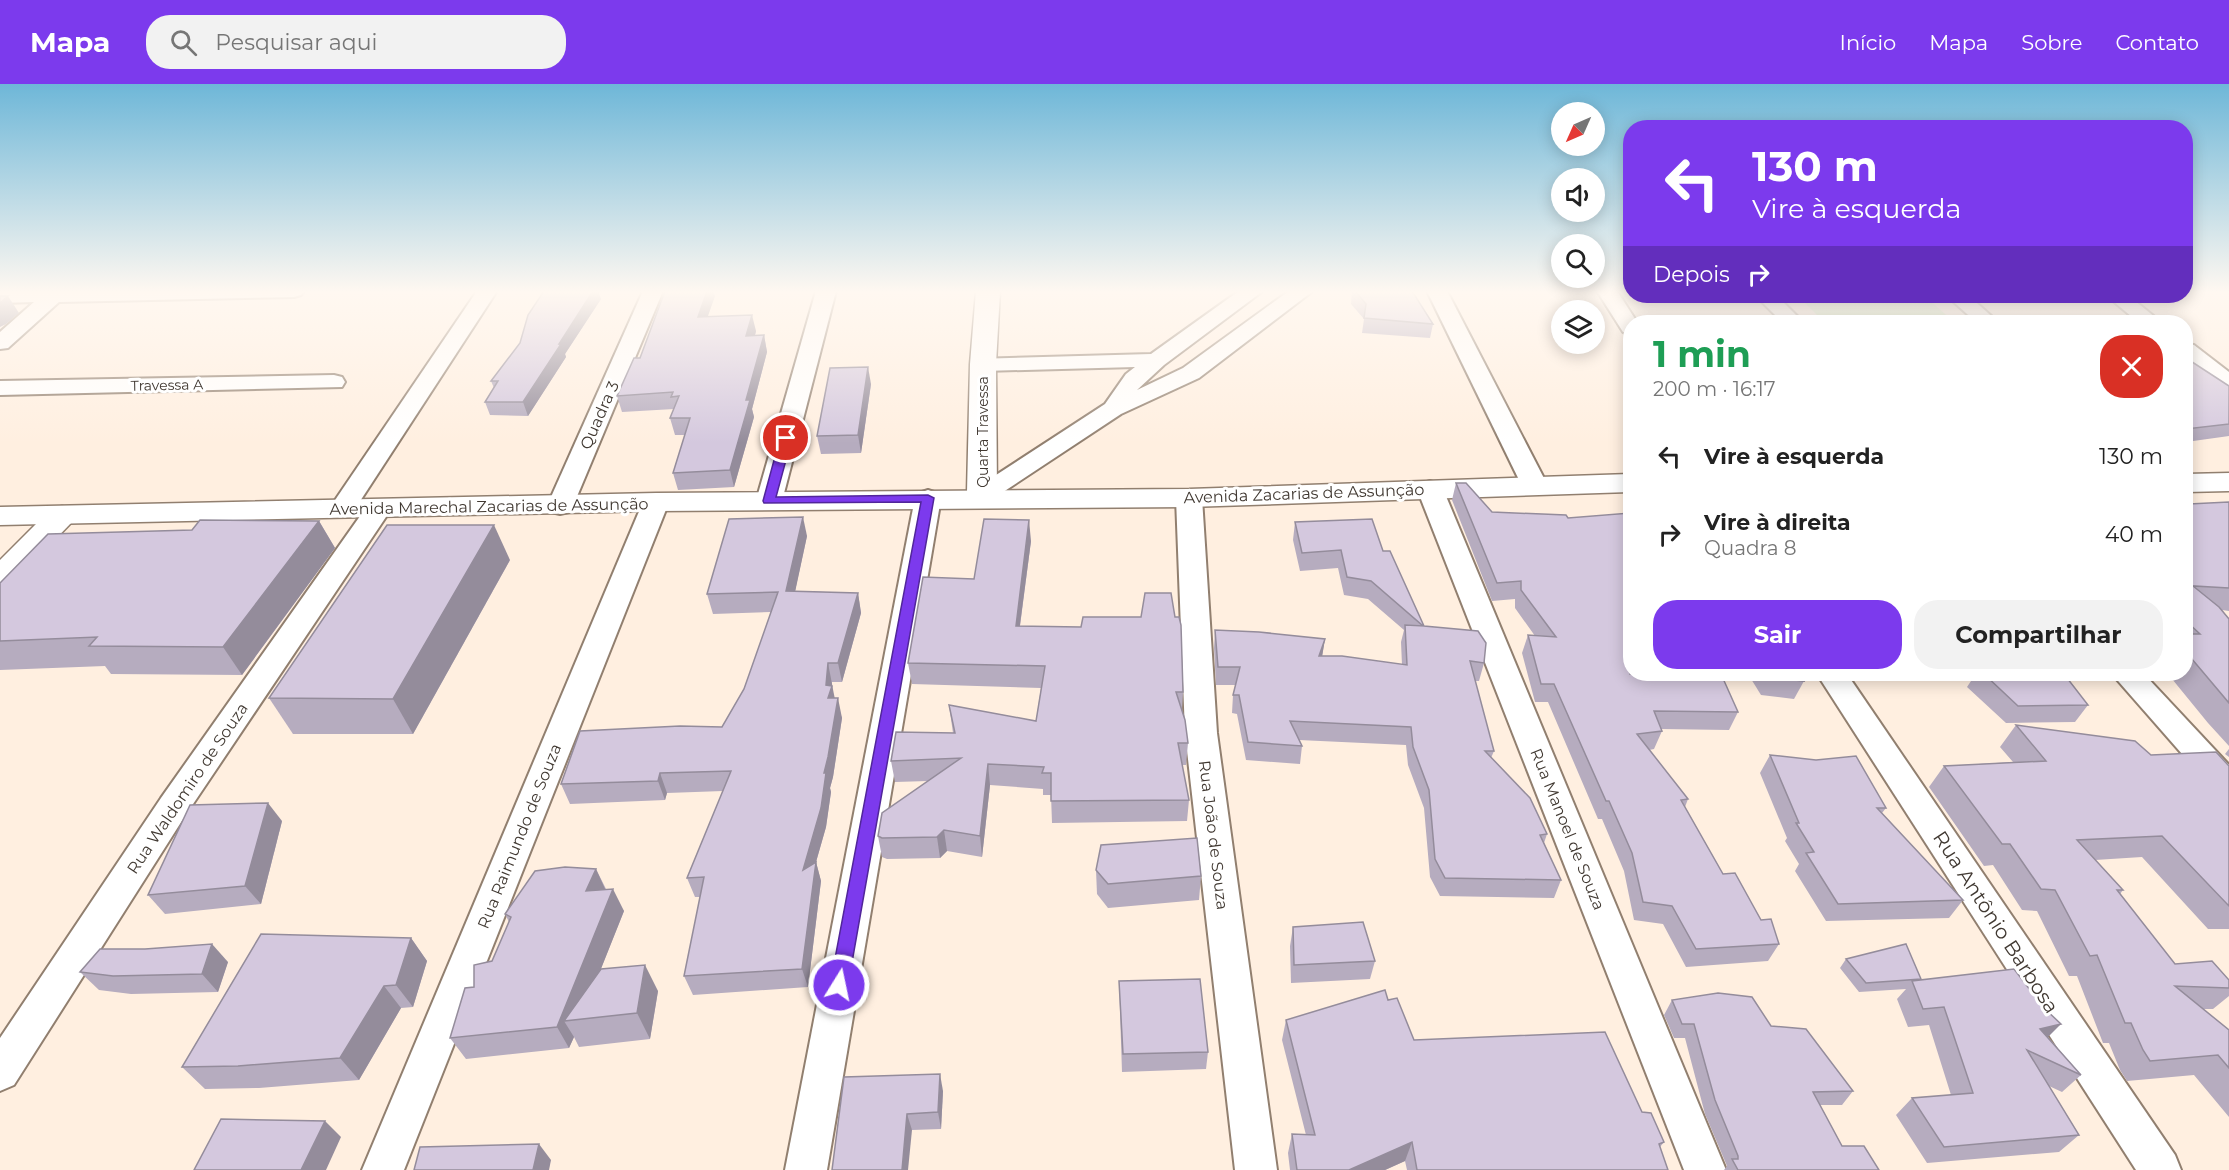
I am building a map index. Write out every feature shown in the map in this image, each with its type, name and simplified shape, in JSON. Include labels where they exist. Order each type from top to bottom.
[{"type":"main road","name":"Quarta Travessa","points":[[980,496],[985,342]]},
{"type":"main road","name":"Avenida Zacarias de Assunção","points":[[980,496],[1189,498],[1623,483]]},
{"type":"main road","points":[[2193,484],[2225,486]]},
{"type":"main road","name":"Avenida Marechal Zacarias de Assunção","points":[[0,516],[980,496]]},
{"type":"main road","points":[[0,578],[62,515]]},
{"type":"street","points":[[342,509],[453,342]]},
{"type":"street","name":"Quadra 3","points":[[560,506],[631,342]]},
{"type":"street","points":[[769,501],[812,342]]},
{"type":"street","points":[[1113,409],[1134,379],[1182,342]]},
{"type":"street","points":[[980,496],[1113,409],[1191,373],[1234,342]]},
{"type":"street","points":[[1462,342],[1535,486]]},
{"type":"street","points":[[2193,355],[2229,383]]},
{"type":"street","points":[[983,364],[1156,360]]},
{"type":"street","name":"Travessa A","points":[[0,388],[334,382]]},
{"type":"street","name":"Rua Manoel de Souza","points":[[1430,489],[1705,1170]]},
{"type":"street","points":[[806,1170],[928,498]]},
{"type":"street","name":"Rua João de Souza","points":[[1189,498],[1201,733],[1256,1170]]},
{"type":"street","name":"Rua Raimundo de Souza","points":[[383,1170],[656,502]]},
{"type":"street","name":"Rua Waldomiro de Souza","points":[[0,1072],[173,807],[379,507]]},
{"type":"street","name":"Rua Antônio Barbosa","points":[[1837,681],[2160,1170]]},
{"type":"street","points":[[2133,681],[2229,786]]},
{"type":"building","points":[[560,342],[559,344],[561,344],[523,402],[485,402],[498,381],[491,381],[520,343]]},
{"type":"building","points":[[646,342],[762,342],[746,400],[750,400],[730,470],[673,473],[690,418],[670,418],[679,396],[671,397],[673,392],[617,396],[634,358],[640,358]]},
{"type":"building","points":[[2193,363],[2229,386],[2229,424],[2193,428]]},
{"type":"building","points":[[868,367],[858,435],[817,436],[830,368]]},
{"type":"building","points":[[1456,483],[1466,483],[1492,512],[1566,515],[1568,518],[1623,514],[1623,681],[1724,681],[1738,712],[1654,711],[1662,731],[1637,734],[1688,799],[1681,800],[1723,874],[1735,873],[1761,920],[1771,919],[1779,944],[1696,949],[1672,906],[1643,902],[1632,853],[1609,801],[1606,801],[1554,684],[1541,684],[1528,635],[1556,637],[1521,590],[1521,581],[1497,583]]},
{"type":"building","points":[[2229,502],[2229,588],[2193,586],[2193,504]]},
{"type":"building","points":[[803,517],[786,591],[858,593],[838,663],[828,663],[826,685],[832,686],[828,698],[838,698],[824,773],[826,773],[821,808],[803,870],[816,862],[802,969],[684,976],[704,877],[687,878],[731,771],[660,773],[658,781],[561,784],[580,731],[680,726],[722,727],[744,689],[778,592],[707,594],[729,519]]},
{"type":"building","points":[[984,519],[1029,520],[1016,626],[1081,627],[1083,617],[1141,617],[1145,593],[1171,593],[1175,617],[1179,617],[1181,625],[1183,692],[1176,692],[1185,720],[1188,743],[1178,743],[1189,800],[1051,801],[1051,773],[1042,773],[1044,767],[988,764],[980,836],[944,830],[937,837],[882,838],[878,836],[882,813],[961,758],[891,761],[896,732],[955,733],[949,705],[1036,721],[1045,666],[908,663],[923,577],[974,579]]},
{"type":"building","points":[[1372,519],[1383,551],[1390,551],[1424,626],[1478,631],[1486,643],[1484,663],[1470,661],[1494,751],[1485,751],[1530,798],[1547,834],[1540,835],[1561,880],[1445,878],[1435,859],[1429,790],[1413,747],[1411,727],[1290,721],[1302,746],[1248,742],[1239,695],[1233,695],[1240,667],[1218,667],[1215,630],[1325,639],[1319,656],[1342,656],[1407,665],[1405,625],[1423,626],[1371,581],[1347,577],[1341,550],[1302,553],[1295,522]]},
{"type":"building","points":[[200,520],[319,521],[223,647],[89,646],[97,637],[0,641],[0,583],[48,534],[192,530]]},
{"type":"building","points":[[387,525],[494,525],[393,699],[269,698]]},
{"type":"building","points":[[2193,586],[2219,607],[2229,619],[2229,703],[2193,660],[2193,634],[2200,634],[2193,628]]},
{"type":"building","points":[[1991,681],[2069,681],[2088,705],[2018,706]]},
{"type":"building","points":[[2016,725],[2135,741],[2151,755],[2216,752],[2229,766],[2229,906],[2162,836],[2077,840],[2123,890],[2117,890],[2175,964],[2212,961],[2229,980],[2229,988],[2175,986],[2229,1030],[2229,1068],[2218,1055],[2150,1061],[2131,1023],[2125,1023],[2097,955],[2090,956],[2055,890],[2041,889],[2010,844],[2002,844],[1944,766],[2046,761]]},
{"type":"building","points":[[1770,755],[1816,760],[1856,756],[1886,808],[1877,808],[1963,900],[1838,904],[1806,853],[1814,852],[1796,823],[1799,823]]},
{"type":"building","points":[[268,803],[245,886],[148,895],[190,805]]},
{"type":"building","points":[[1197,838],[1201,876],[1108,884],[1096,870],[1101,845]]},
{"type":"building","points":[[565,867],[596,869],[586,891],[613,889],[557,1027],[450,1038],[465,988],[474,987],[474,965],[492,961],[511,917],[505,914],[535,871]]},
{"type":"building","points":[[1363,922],[1375,961],[1294,965],[1293,927]]},
{"type":"building","points":[[261,934],[411,938],[396,985],[384,986],[340,1058],[238,1066],[182,1067]]},
{"type":"building","points":[[212,944],[202,974],[113,976],[80,972],[100,949],[145,949]]},
{"type":"building","points":[[1906,944],[1921,979],[1866,983],[1846,959]]},
{"type":"building","points":[[645,965],[637,1013],[564,1021],[601,969]]},
{"type":"building","points":[[2014,969],[2044,1008],[2061,1024],[2040,1029],[2081,1075],[2027,1050],[2079,1135],[1944,1147],[1912,1098],[1973,1093],[1944,1007],[1923,1009],[1912,981]]},
{"type":"building","points":[[1200,979],[1208,1052],[1123,1054],[1119,981]]},
{"type":"building","points":[[1385,990],[1388,1000],[1397,998],[1414,1040],[1605,1032],[1642,1112],[1651,1113],[1664,1142],[1659,1144],[1668,1170],[1417,1170],[1412,1142],[1349,1170],[1297,1170],[1292,1134],[1315,1135],[1286,1020]]},
{"type":"building","points":[[1718,993],[1752,997],[1771,1026],[1806,1029],[1853,1091],[1813,1092],[1842,1146],[1864,1146],[1879,1170],[1738,1170],[1732,1159],[1738,1159],[1738,1156],[1715,1100],[1694,1024],[1682,1024],[1672,1000]]},
{"type":"building","points":[[940,1074],[938,1112],[907,1114],[902,1170],[832,1170],[844,1077]]},
{"type":"building","points":[[221,1119],[325,1121],[301,1170],[194,1170]]},
{"type":"building","points":[[539,1144],[533,1170],[414,1170],[420,1147]]},
{"type":"route","points":[[786,438],[769,501],[928,498],[839,985]]}]
